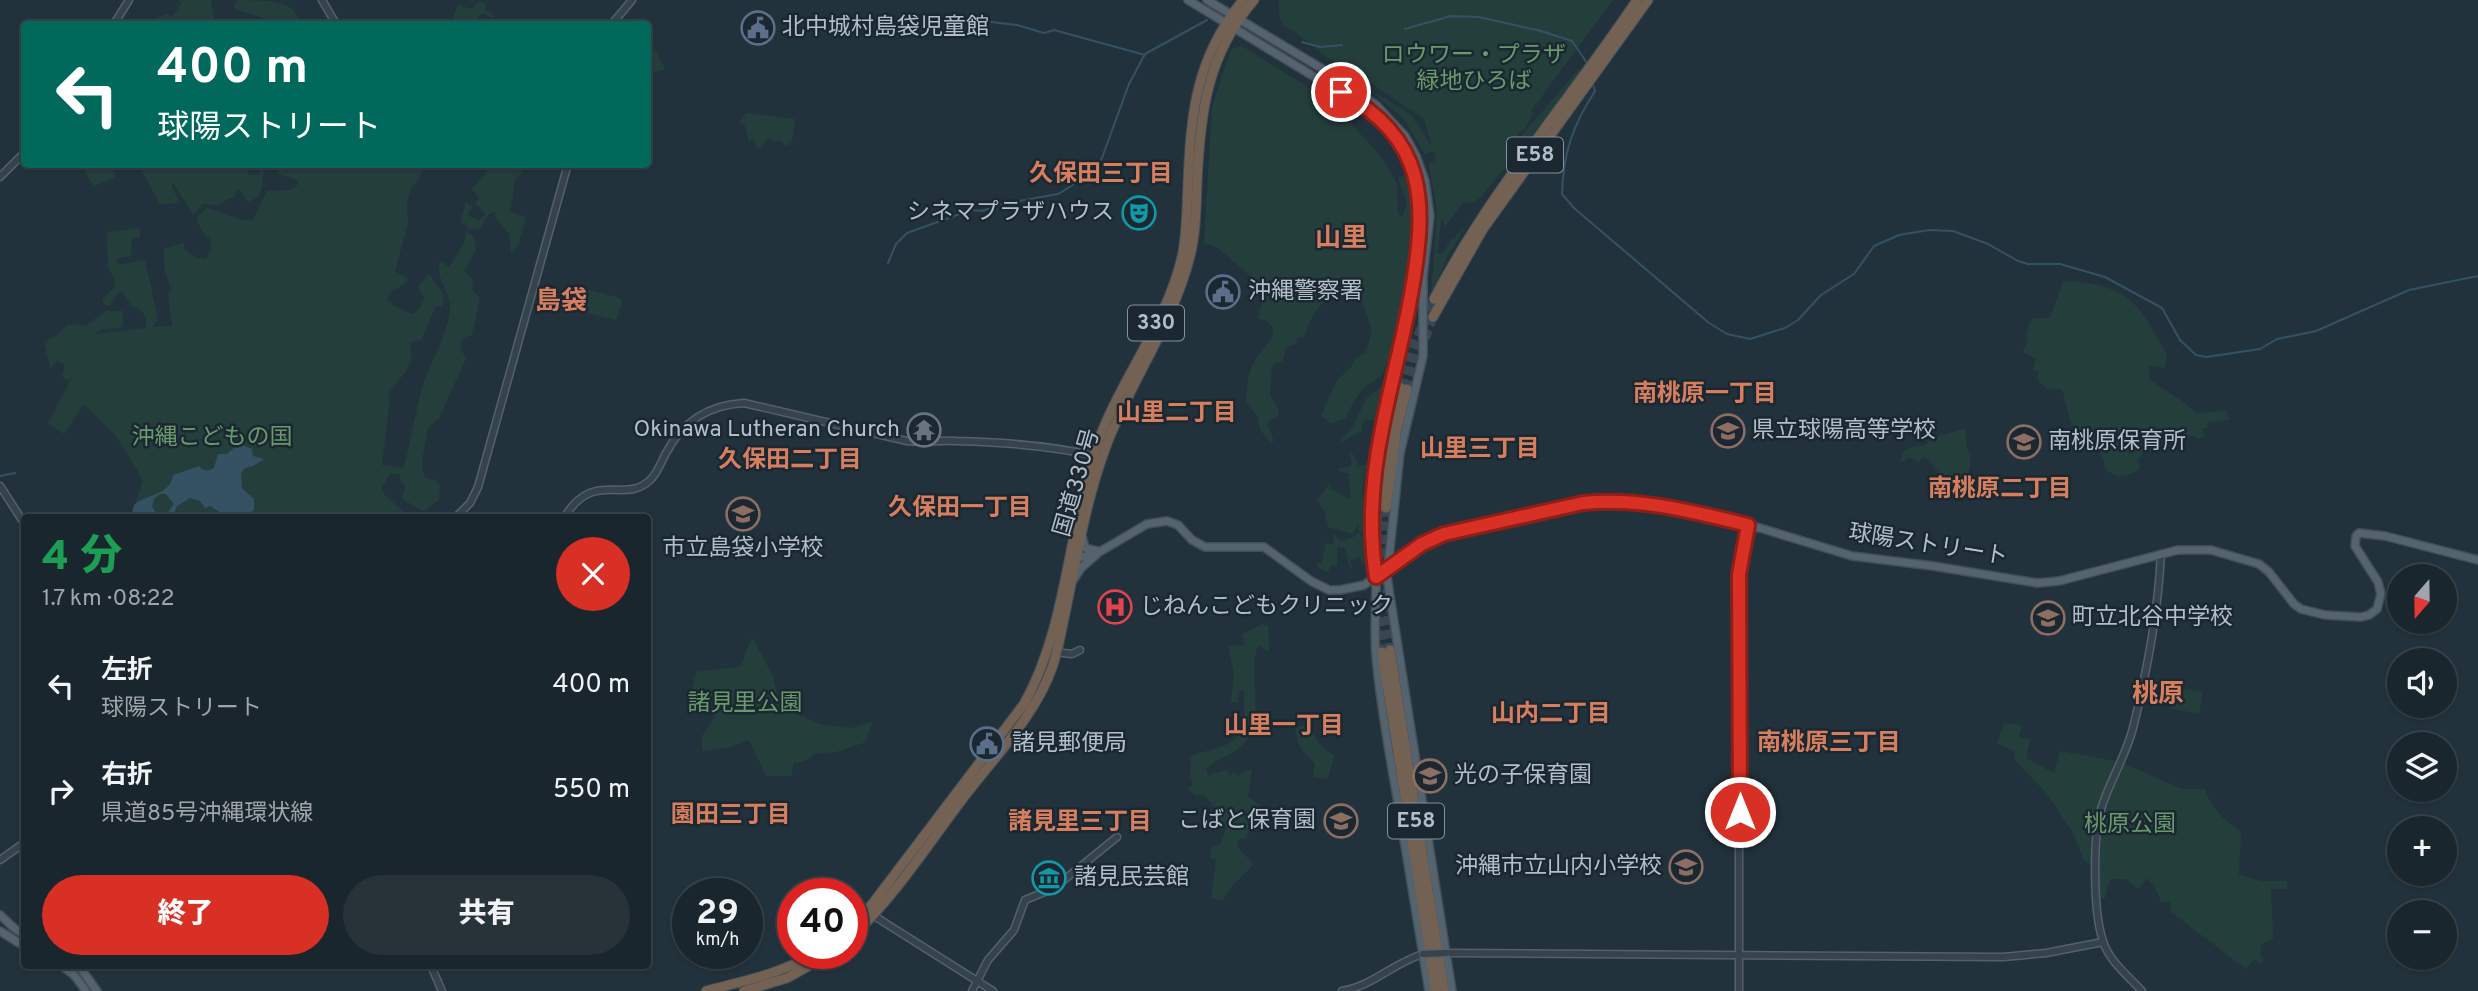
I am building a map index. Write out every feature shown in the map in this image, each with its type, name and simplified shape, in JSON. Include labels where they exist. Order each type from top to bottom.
[{"type":"highway","name":"国道330号","points":[[869,913],[1030,709],[1046,681],[1098,456],[1173,306],[1187,269],[1194,235],[1202,115],[1212,74],[1242,0]]},
{"type":"highway","name":"国道330号","points":[[1233,20],[1254,0]]},
{"type":"highway","name":"E58","points":[[1434,299],[1493,199],[1637,0]]},
{"type":"highway","name":"E58","points":[[1433,317],[1482,229],[1648,0]]},
{"type":"highway","points":[[1382,508],[1388,430],[1403,388]]},
{"type":"highway","name":"国道330号","points":[[1052,652],[1071,583],[1073,556],[1082,534],[1098,456]]},
{"type":"highway","name":"E58","points":[[1436,991],[1386,651],[1444,991]]},
{"type":"highway","points":[[706,991],[784,969]]},
{"type":"highway","points":[[744,991],[787,978],[803,969]]},
{"type":"main road","points":[[1188,0],[1233,20],[1346,83],[1383,111],[1411,146],[1425,181],[1430,216],[1423,276],[1423,356],[1402,443],[1387,569],[1401,676],[1452,991]]},
{"type":"main road","points":[[1207,0],[1374,114],[1401,146],[1417,185],[1421,218],[1417,263],[1376,464],[1370,524],[1376,577],[1375,641],[1381,699],[1429,991]]},
{"type":"main road","name":"球陽ストリート","points":[[1073,556],[1089,556],[1103,551],[1147,524],[1167,521],[1178,525],[1192,540],[1205,547],[1264,547],[1311,581],[1329,590],[1340,590],[1360,586],[1422,544],[1444,534],[1605,500],[1634,501],[1748,525],[1852,556],[2037,583],[2059,581],[2161,554],[2201,548],[2241,557],[2264,568],[2294,604],[2301,609],[2325,615],[2361,617],[2377,609],[2381,594],[2378,582],[2355,547],[2355,538],[2359,533],[2385,536],[2478,560]]},
{"type":"main road","points":[[1082,534],[1085,548],[1103,551]]},
{"type":"main road","points":[[1071,583],[1081,568],[1103,551]]},
{"type":"main road","points":[[1360,586],[1376,599]]},
{"type":"main road","points":[[0,915],[21,932]]},
{"type":"main road","points":[[0,931],[21,944]]},
{"type":"main road","points":[[66,969],[86,991]]},
{"type":"main road","points":[[81,969],[97,991]]},
{"type":"street","points":[[116,21],[129,0]]},
{"type":"street","points":[[322,0],[333,21]]},
{"type":"street","points":[[614,21],[632,0]]},
{"type":"street","points":[[0,177],[21,156]]},
{"type":"street","points":[[459,514],[470,503],[478,487],[567,168]]},
{"type":"street","points":[[567,514],[574,503],[592,491],[636,488],[650,480],[671,443],[692,418],[728,404],[744,403],[907,441],[998,442],[1098,456]]},
{"type":"street","points":[[0,486],[21,518]]},
{"type":"street","points":[[1739,991],[1739,574],[1748,525]]},
{"type":"street","points":[[2142,991],[2119,968],[2103,942],[2097,898],[2098,822],[2103,802],[2127,748],[2136,715],[2154,622],[2161,554]]},
{"type":"street","points":[[1052,652],[1072,654],[1080,650]]},
{"type":"street","points":[[972,991],[988,960],[1014,930],[1025,900],[1054,888],[1117,837]]},
{"type":"street","points":[[0,860],[21,844]]},
{"type":"street","points":[[869,913],[993,991]]},
{"type":"street","points":[[1342,991],[1366,985],[1397,965],[1423,954],[2003,957],[2046,953],[2103,942]]},
{"type":"street","points":[[432,969],[442,991]]},
{"type":"green space","points":[[179,0],[211,0],[214,21],[154,20],[165,14],[173,16],[181,3]]},
{"type":"green space","points":[[237,0],[270,1],[286,5],[298,19],[304,21],[270,21],[238,10],[234,6]]},
{"type":"green space","name":"ロウワー・プラザ 緑地ひろば","points":[[1279,0],[1613,0],[1531,111],[1533,113],[1525,129],[1519,132],[1515,143],[1579,69],[1564,96],[1481,197],[1472,203],[1463,202],[1445,228],[1442,218],[1437,253],[1442,254],[1451,240],[1465,227],[1447,257],[1431,297],[1437,212],[1429,164],[1435,160],[1439,182],[1434,151],[1424,154],[1405,120],[1366,87],[1413,116],[1432,147],[1424,119],[1354,72],[1326,57],[1283,25],[1279,15]]},
{"type":"green space","points":[[480,1],[486,4],[485,10],[494,14],[493,18],[482,13],[475,21],[452,21],[459,5],[471,9]]},
{"type":"green space","points":[[651,42],[665,69],[651,73]]},
{"type":"green space","points":[[1242,46],[1333,103],[1382,158],[1397,183],[1398,212],[1402,218],[1407,203],[1398,178],[1406,175],[1414,224],[1412,250],[1392,349],[1381,377],[1359,393],[1346,418],[1331,423],[1321,416],[1337,380],[1351,367],[1354,360],[1364,353],[1372,330],[1362,301],[1339,297],[1324,303],[1313,316],[1304,337],[1298,338],[1296,344],[1287,346],[1283,361],[1272,367],[1270,395],[1279,416],[1267,424],[1274,441],[1271,443],[1260,430],[1257,415],[1246,403],[1251,369],[1273,333],[1267,322],[1257,318],[1266,290],[1217,247],[1204,243],[1212,107],[1231,49]]},
{"type":"green space","points":[[747,113],[795,119],[792,142],[786,146],[779,140],[774,142],[769,138],[758,149],[753,139],[749,141],[745,126],[739,122]]},
{"type":"green space","points":[[84,168],[117,168],[114,169],[115,178],[94,186]]},
{"type":"green space","points":[[140,168],[248,168],[248,174],[259,175],[260,171],[264,171],[258,197],[248,202],[241,191],[236,190],[235,197],[219,205],[203,204],[193,214],[173,183],[171,185],[180,203],[160,204]]},
{"type":"green space","name":"沖縄こどもの国","points":[[280,168],[424,168],[417,183],[411,187],[407,205],[408,224],[395,271],[409,280],[389,294],[387,300],[412,314],[420,308],[424,297],[418,287],[429,274],[444,295],[442,306],[436,306],[422,339],[410,342],[409,366],[388,395],[390,399],[382,465],[404,468],[422,388],[448,321],[450,304],[441,281],[440,260],[449,267],[464,243],[466,231],[474,237],[476,250],[464,271],[472,279],[473,290],[480,298],[472,335],[463,338],[460,348],[466,358],[439,419],[428,427],[422,461],[424,477],[435,480],[440,485],[439,500],[423,511],[402,499],[405,486],[400,475],[391,473],[382,487],[384,494],[406,514],[132,514],[143,480],[116,436],[84,404],[64,434],[48,423],[73,375],[68,381],[62,376],[65,365],[58,361],[50,368],[44,342],[57,335],[68,324],[85,326],[106,311],[123,311],[123,327],[100,330],[94,334],[146,328],[143,314],[131,306],[123,292],[118,293],[109,306],[104,304],[102,299],[115,287],[114,278],[108,268],[107,232],[140,228],[140,237],[132,239],[131,256],[117,258],[118,265],[145,260],[158,319],[153,327],[172,326],[168,295],[171,290],[164,268],[164,248],[184,243],[184,249],[197,258],[206,259],[211,249],[210,239],[202,231],[196,218],[207,208],[253,220],[267,191],[291,190],[297,186],[298,180],[278,174]]},
{"type":"green space","points":[[488,168],[525,168],[515,180],[509,209],[526,217],[518,246],[511,254],[509,234],[494,216],[496,212],[489,214],[480,229],[469,230],[466,224],[460,223],[466,202],[473,208],[468,216],[479,220],[486,214],[475,203],[479,198],[472,189]]},
{"type":"green space","points":[[2063,281],[2102,286],[2128,299],[2148,321],[2167,355],[2165,368],[2149,366],[2150,380],[2197,414],[2226,410],[2230,420],[2209,422],[2207,428],[2202,429],[2205,436],[2198,439],[2191,435],[2186,441],[2172,430],[2157,446],[2147,439],[2145,450],[2137,461],[2140,466],[2136,471],[2117,476],[2107,471],[2098,447],[2092,450],[2087,445],[2090,440],[2071,424],[2062,389],[2049,390],[2038,381],[2039,372],[2033,369],[2036,359],[2023,352],[2029,323],[2033,318],[2050,318]]},
{"type":"green space","points":[[582,288],[620,298],[622,303],[616,320],[575,310]]},
{"type":"green space","points":[[1381,387],[1386,393],[1380,419],[1365,419],[1362,431],[1338,444],[1353,426],[1366,399]]},
{"type":"green space","points":[[1966,428],[1970,468],[1961,487],[1949,486],[1928,459],[1923,457],[1919,462],[1907,457],[1905,461],[1900,461],[1904,451],[1911,447],[1925,445],[1935,437]]},
{"type":"green space","points":[[1350,454],[1353,454],[1359,466],[1368,464],[1364,474],[1362,499],[1366,501],[1365,536],[1359,531],[1358,524],[1353,534],[1328,527],[1325,512],[1317,500],[1330,483],[1332,490],[1351,499],[1350,474],[1338,471],[1340,467],[1348,468],[1352,464]]},
{"type":"green space","points":[[1333,533],[1339,540],[1349,539],[1358,533],[1367,540],[1369,563],[1363,564],[1359,557],[1350,561],[1353,569],[1350,569],[1345,548],[1337,547],[1337,565],[1331,565],[1328,572],[1319,569],[1317,563],[1322,563],[1326,543],[1334,544]]},
{"type":"green space","points":[[1264,623],[1268,626],[1269,651],[1258,646],[1255,658],[1255,707],[1251,731],[1241,746],[1206,770],[1208,775],[1226,770],[1229,775],[1236,773],[1238,776],[1252,768],[1248,797],[1260,805],[1257,819],[1245,839],[1240,838],[1237,846],[1253,864],[1232,886],[1223,901],[1211,898],[1216,860],[1210,858],[1211,848],[1221,844],[1226,827],[1203,794],[1196,796],[1187,789],[1193,784],[1190,775],[1191,756],[1223,746],[1239,734],[1236,732],[1236,723],[1244,723],[1244,690],[1239,692],[1238,702],[1231,702],[1234,674],[1228,646],[1244,645],[1242,634]]},
{"type":"green space","name":"諸見里公園","points":[[752,637],[773,676],[777,694],[792,711],[819,724],[851,728],[872,722],[866,742],[836,752],[815,754],[805,761],[794,763],[791,776],[766,776],[749,740],[730,747],[702,751],[702,736],[714,717],[709,689],[691,692],[697,671],[740,667]]},
{"type":"green space","points":[[2174,687],[2203,692],[2199,714],[2170,708]]},
{"type":"green space","points":[[1308,723],[1318,742],[1334,755],[1328,779],[1313,777],[1315,763],[1299,745],[1295,728]]},
{"type":"green space","name":"桃原公園","points":[[2004,723],[2022,726],[2019,737],[2030,740],[2026,758],[2054,773],[2060,751],[2121,762],[2182,789],[2205,789],[2219,814],[2241,832],[2239,875],[2261,881],[2287,881],[2287,889],[2271,889],[2273,939],[2261,944],[2260,956],[2264,960],[2260,964],[2254,959],[2246,969],[2171,912],[2170,902],[2161,902],[2155,887],[2147,878],[2139,889],[2126,879],[2110,879],[2105,898],[2097,898],[2097,868],[2084,860],[2074,835],[2047,794],[2014,759],[2015,752],[1997,743]]},
{"type":"water","points":[[242,445],[252,449],[253,456],[264,459],[245,468],[241,473],[242,488],[254,499],[254,510],[249,514],[223,514],[210,506],[205,508],[200,501],[190,498],[177,506],[173,514],[167,514],[174,504],[166,494],[160,494],[154,499],[152,507],[157,514],[132,514],[134,505],[168,487],[173,475],[199,466],[206,470],[212,469],[218,454],[227,454],[236,446]]},
{"type":"waterway","points":[[1405,29],[1451,16],[1479,17],[1572,41],[1587,63]]},
{"type":"waterway","points":[[888,263],[896,244],[907,233],[971,210],[982,211],[1002,204],[1058,194],[1083,179],[1095,169],[1102,158],[1129,84],[1145,54],[1207,20]]},
{"type":"waterway","points":[[991,22],[1017,25],[1044,33],[1054,30],[1145,55]]},
{"type":"waterway","points":[[1302,42],[1320,47],[1342,45]]},
{"type":"waterway","points":[[1593,85],[1595,91],[1581,116],[1567,152],[1562,194],[1574,208],[1709,323],[1727,334],[1750,339],[1785,328],[1798,320],[1821,295],[1854,274],[1874,246],[1899,235],[1929,230],[1953,231],[1988,244],[2028,264],[2060,264],[2105,277],[2162,308],[2180,340],[2196,355],[2206,357],[2260,349],[2277,339],[2316,331],[2409,290],[2478,276]]},
{"type":"waterway","points":[[0,476],[15,473]]},
{"type":"tunnel","points":[[1400,387],[1414,344],[1434,299]]},
{"type":"tunnel","points":[[1407,389],[1433,317]]},
{"type":"tunnel","points":[[1376,563],[1378,508]]},
{"type":"tunnel","points":[[1386,508],[1385,561],[1390,650]]},
{"type":"tunnel","points":[[1378,604],[1382,652]]},
{"type":"place","name":"北中城村島袋児童館","points":[[758,28]]},
{"type":"place","name":"シネマプラザハウス","points":[[1139,213]]},
{"type":"place","name":"沖縄警察署","points":[[1223,292]]},
{"type":"place","name":"Okinawa Lutheran Church","points":[[924,430]]},
{"type":"place","name":"県立球陽高等学校","points":[[1728,431]]},
{"type":"place","name":"南桃原保育所","points":[[2024,442]]},
{"type":"place","name":"市立島袋小学校","points":[[743,514]]},
{"type":"place","name":"じねんこどもクリニック","points":[[1115,607]]},
{"type":"place","name":"町立北谷中学校","points":[[2048,618]]},
{"type":"place","name":"諸見郵便局","points":[[987,744]]},
{"type":"place","name":"光の子保育園","points":[[1430,776]]},
{"type":"place","name":"こばと保育園","points":[[1341,821]]},
{"type":"place","name":"沖縄市立山内小学校","points":[[1686,867]]},
{"type":"place","name":"諸見民芸館","points":[[1049,878]]},
{"type":"district","name":"久保田三丁目","points":[[1101,175]]},
{"type":"district","name":"山里","points":[[1341,239]]},
{"type":"district","name":"島袋","points":[[561,302]]},
{"type":"district","name":"南桃原一丁目","points":[[1705,395]]},
{"type":"district","name":"山里二丁目","points":[[1177,414]]},
{"type":"district","name":"山里三丁目","points":[[1480,450]]},
{"type":"district","name":"久保田二丁目","points":[[790,461]]},
{"type":"district","name":"南桃原二丁目","points":[[2000,490]]},
{"type":"district","name":"久保田一丁目","points":[[960,509]]},
{"type":"district","name":"桃原","points":[[2158,695]]},
{"type":"district","name":"山内二丁目","points":[[1551,715]]},
{"type":"district","name":"山里一丁目","points":[[1284,727]]},
{"type":"district","name":"南桃原三丁目","points":[[1829,744]]},
{"type":"district","name":"園田三丁目","points":[[731,816]]},
{"type":"district","name":"諸見里三丁目","points":[[1080,823]]},
{"type":"route","points":[[1341,92],[1379,118],[1401,146],[1415,178],[1421,210],[1417,263],[1376,464],[1370,524],[1376,577],[1422,544],[1444,534],[1583,503],[1605,500],[1634,501],[1748,525],[1739,574],[1740,812]]}]
